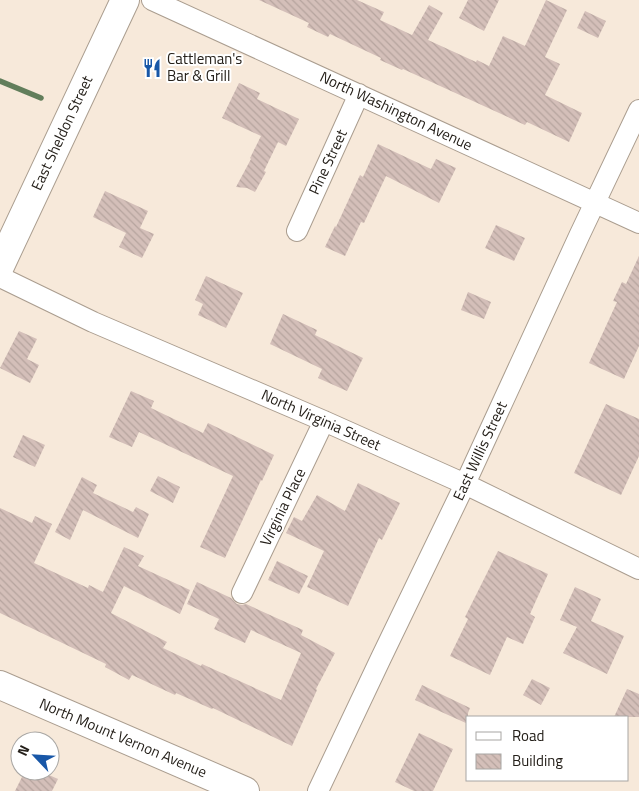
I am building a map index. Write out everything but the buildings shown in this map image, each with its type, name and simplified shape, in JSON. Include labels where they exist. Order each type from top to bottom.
[{"type":"main road","name":"East Sheldon Street","points":[[0,266],[125,0]]},
{"type":"main road","name":"North Mount Vernon Avenue","points":[[0,684],[245,791]]},
{"type":"street","name":"North Washington Avenue","points":[[152,0],[639,223]]},
{"type":"street","name":"Pine Street","points":[[297,230],[359,94]]},
{"type":"street","name":"East Willis Street","points":[[318,791],[465,484],[639,110]]},
{"type":"street","name":"North Virginia Street","points":[[0,277],[93,322],[465,484],[639,568]]},
{"type":"street","name":"Virginia Place","points":[[242,592],[324,421]]},
{"type":"waterway","points":[[0,81],[41,98]]},
{"type":"place","name":"Cattleman's Bar & Grill","points":[[152,68]]}]
